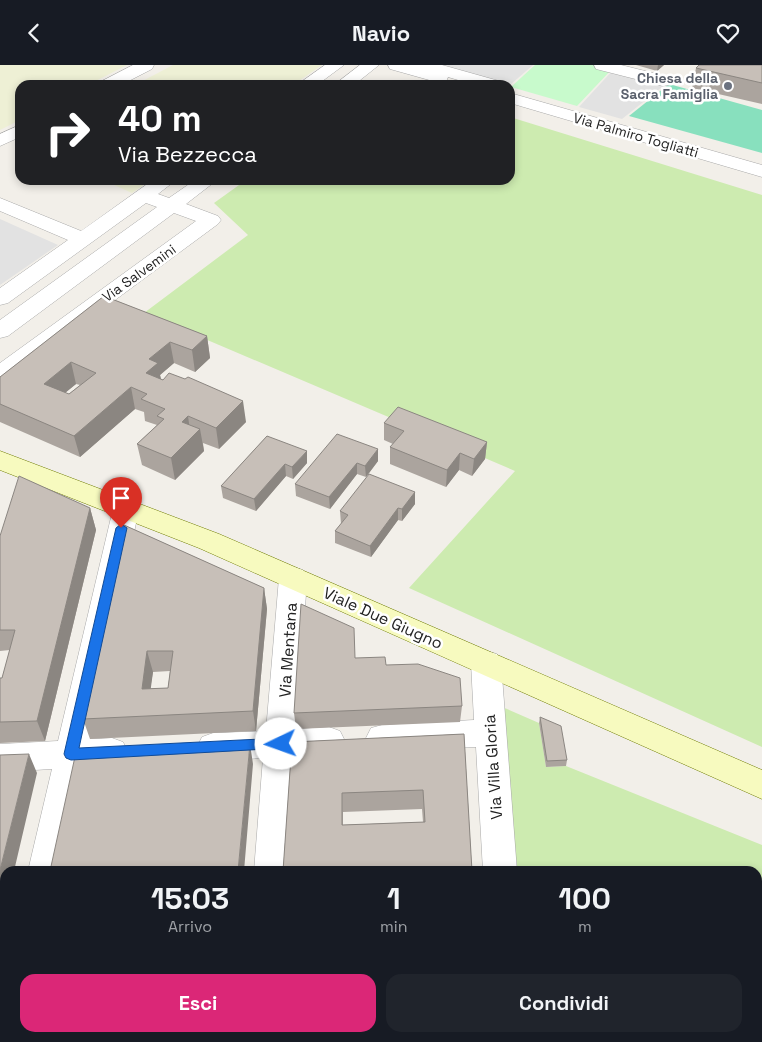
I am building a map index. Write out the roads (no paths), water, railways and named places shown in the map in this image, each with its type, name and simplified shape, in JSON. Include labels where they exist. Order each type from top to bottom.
[{"type":"main road","name":"Viale Due Giugno","points":[[0,460],[209,541],[762,785]]},
{"type":"street","points":[[118,80],[146,65]]},
{"type":"street","points":[[314,80],[336,65]]},
{"type":"street","points":[[350,80],[371,65]]},
{"type":"street","points":[[396,65],[448,80]]},
{"type":"street","points":[[424,65],[476,80]]},
{"type":"street","points":[[602,65],[663,81]]},
{"type":"street","name":"Via Palmiro Togliatti","points":[[515,91],[762,162]]},
{"type":"street","name":"Via Palmiro Togliatti","points":[[515,99],[762,171]]},
{"type":"street","points":[[0,141],[15,133]]},
{"type":"street","points":[[0,298],[159,185]]},
{"type":"street","name":"Via Salvemini","points":[[0,351],[180,209],[202,185]]},
{"type":"street","name":"Via Salvemini","points":[[0,374],[211,220],[144,195]]},
{"type":"street","points":[[0,204],[83,239]]},
{"type":"street","name":"Via Salvemini","points":[[0,331],[180,209]]},
{"type":"street","points":[[46,866],[126,509]]},
{"type":"street","name":"Via Mentana","points":[[272,866],[293,578]]},
{"type":"street","name":"Via Villa Gloria","points":[[486,663],[500,866]]},
{"type":"street","points":[[185,749],[491,733]]},
{"type":"street","points":[[0,758],[138,751]]},
{"type":"place","name":"Chiesa della Sacra Famiglia","points":[[728,86]]}]
